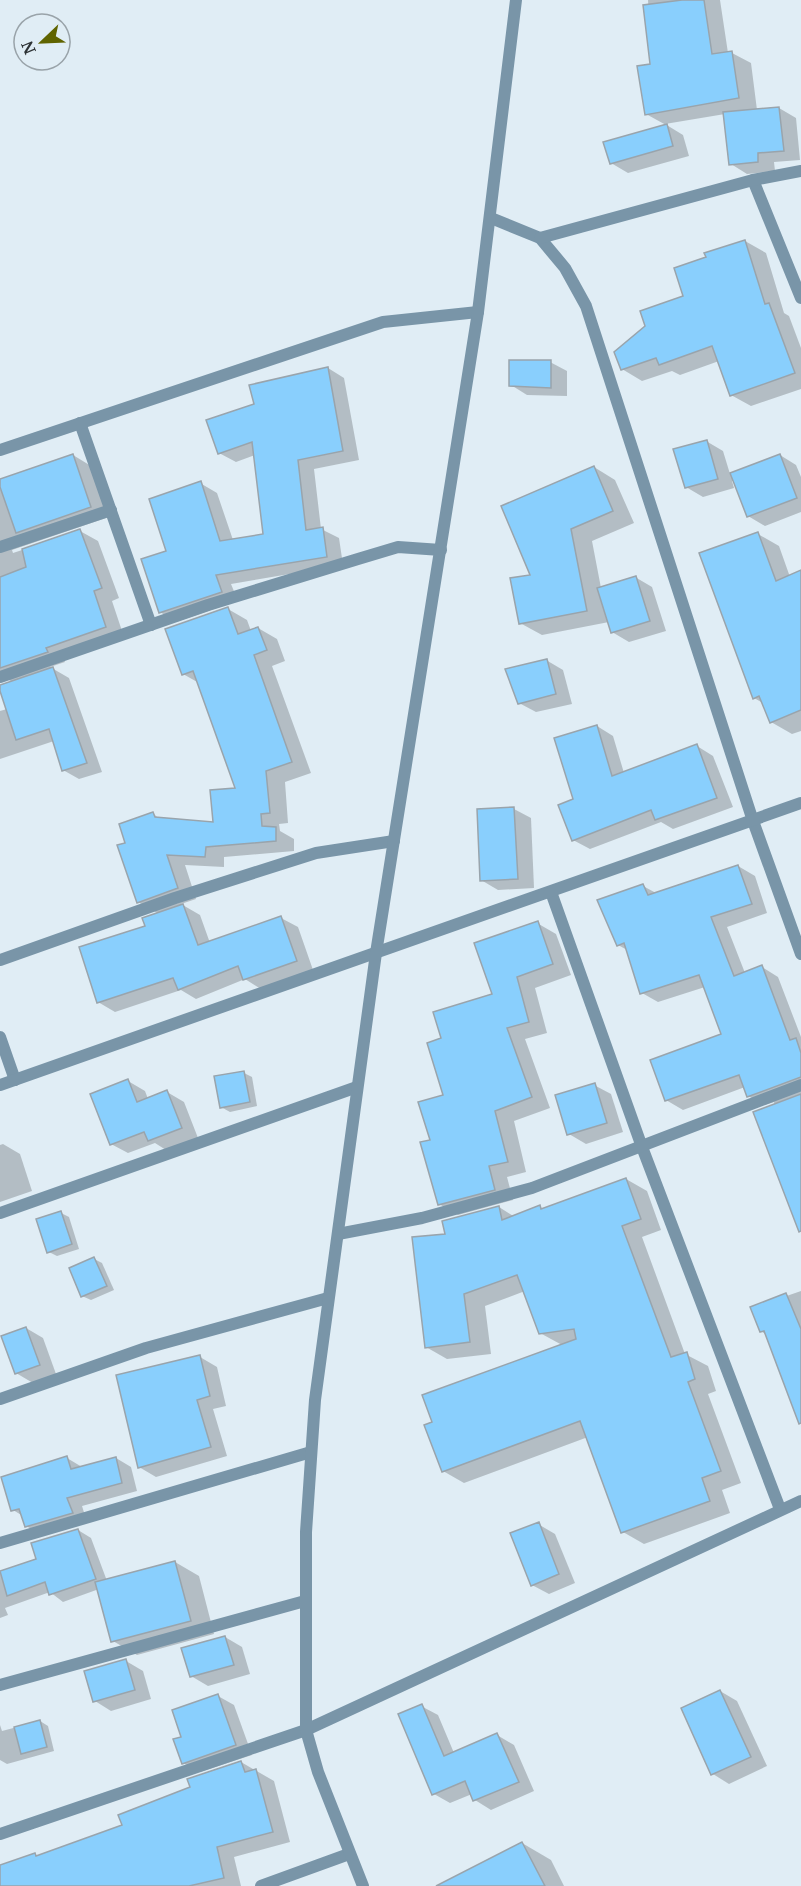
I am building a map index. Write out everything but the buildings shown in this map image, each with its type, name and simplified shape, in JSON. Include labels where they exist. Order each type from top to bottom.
[{"type":"street","points":[[363,1886],[318,1773],[306,1730],[305,1601],[315,1400],[376,953],[478,312],[516,0]]},
{"type":"street","points":[[540,238],[753,180],[801,171]]},
{"type":"street","points":[[753,180],[801,298]]},
{"type":"street","points":[[491,218],[540,238],[566,268],[586,306],[753,821],[801,954]]},
{"type":"street","points":[[0,450],[383,322],[478,312]]},
{"type":"street","points":[[80,423],[151,625]]},
{"type":"street","points":[[0,547],[111,510]]},
{"type":"street","points":[[0,677],[151,625],[398,548],[441,550]]},
{"type":"street","points":[[0,1085],[801,803]]},
{"type":"street","points":[[0,960],[175,898],[316,853],[394,841]]},
{"type":"street","points":[[551,892],[642,1147],[780,1509]]},
{"type":"street","points":[[0,1037],[15,1080]]},
{"type":"street","points":[[338,1234],[422,1218],[532,1188],[801,1085]]},
{"type":"street","points":[[0,1212],[357,1087]]},
{"type":"street","points":[[0,1399],[146,1348],[328,1298]]},
{"type":"street","points":[[0,1543],[311,1452]]},
{"type":"street","points":[[0,1834],[306,1730],[801,1501]]},
{"type":"street","points":[[0,1685],[305,1601]]},
{"type":"street","points":[[261,1886],[349,1854]]}]
